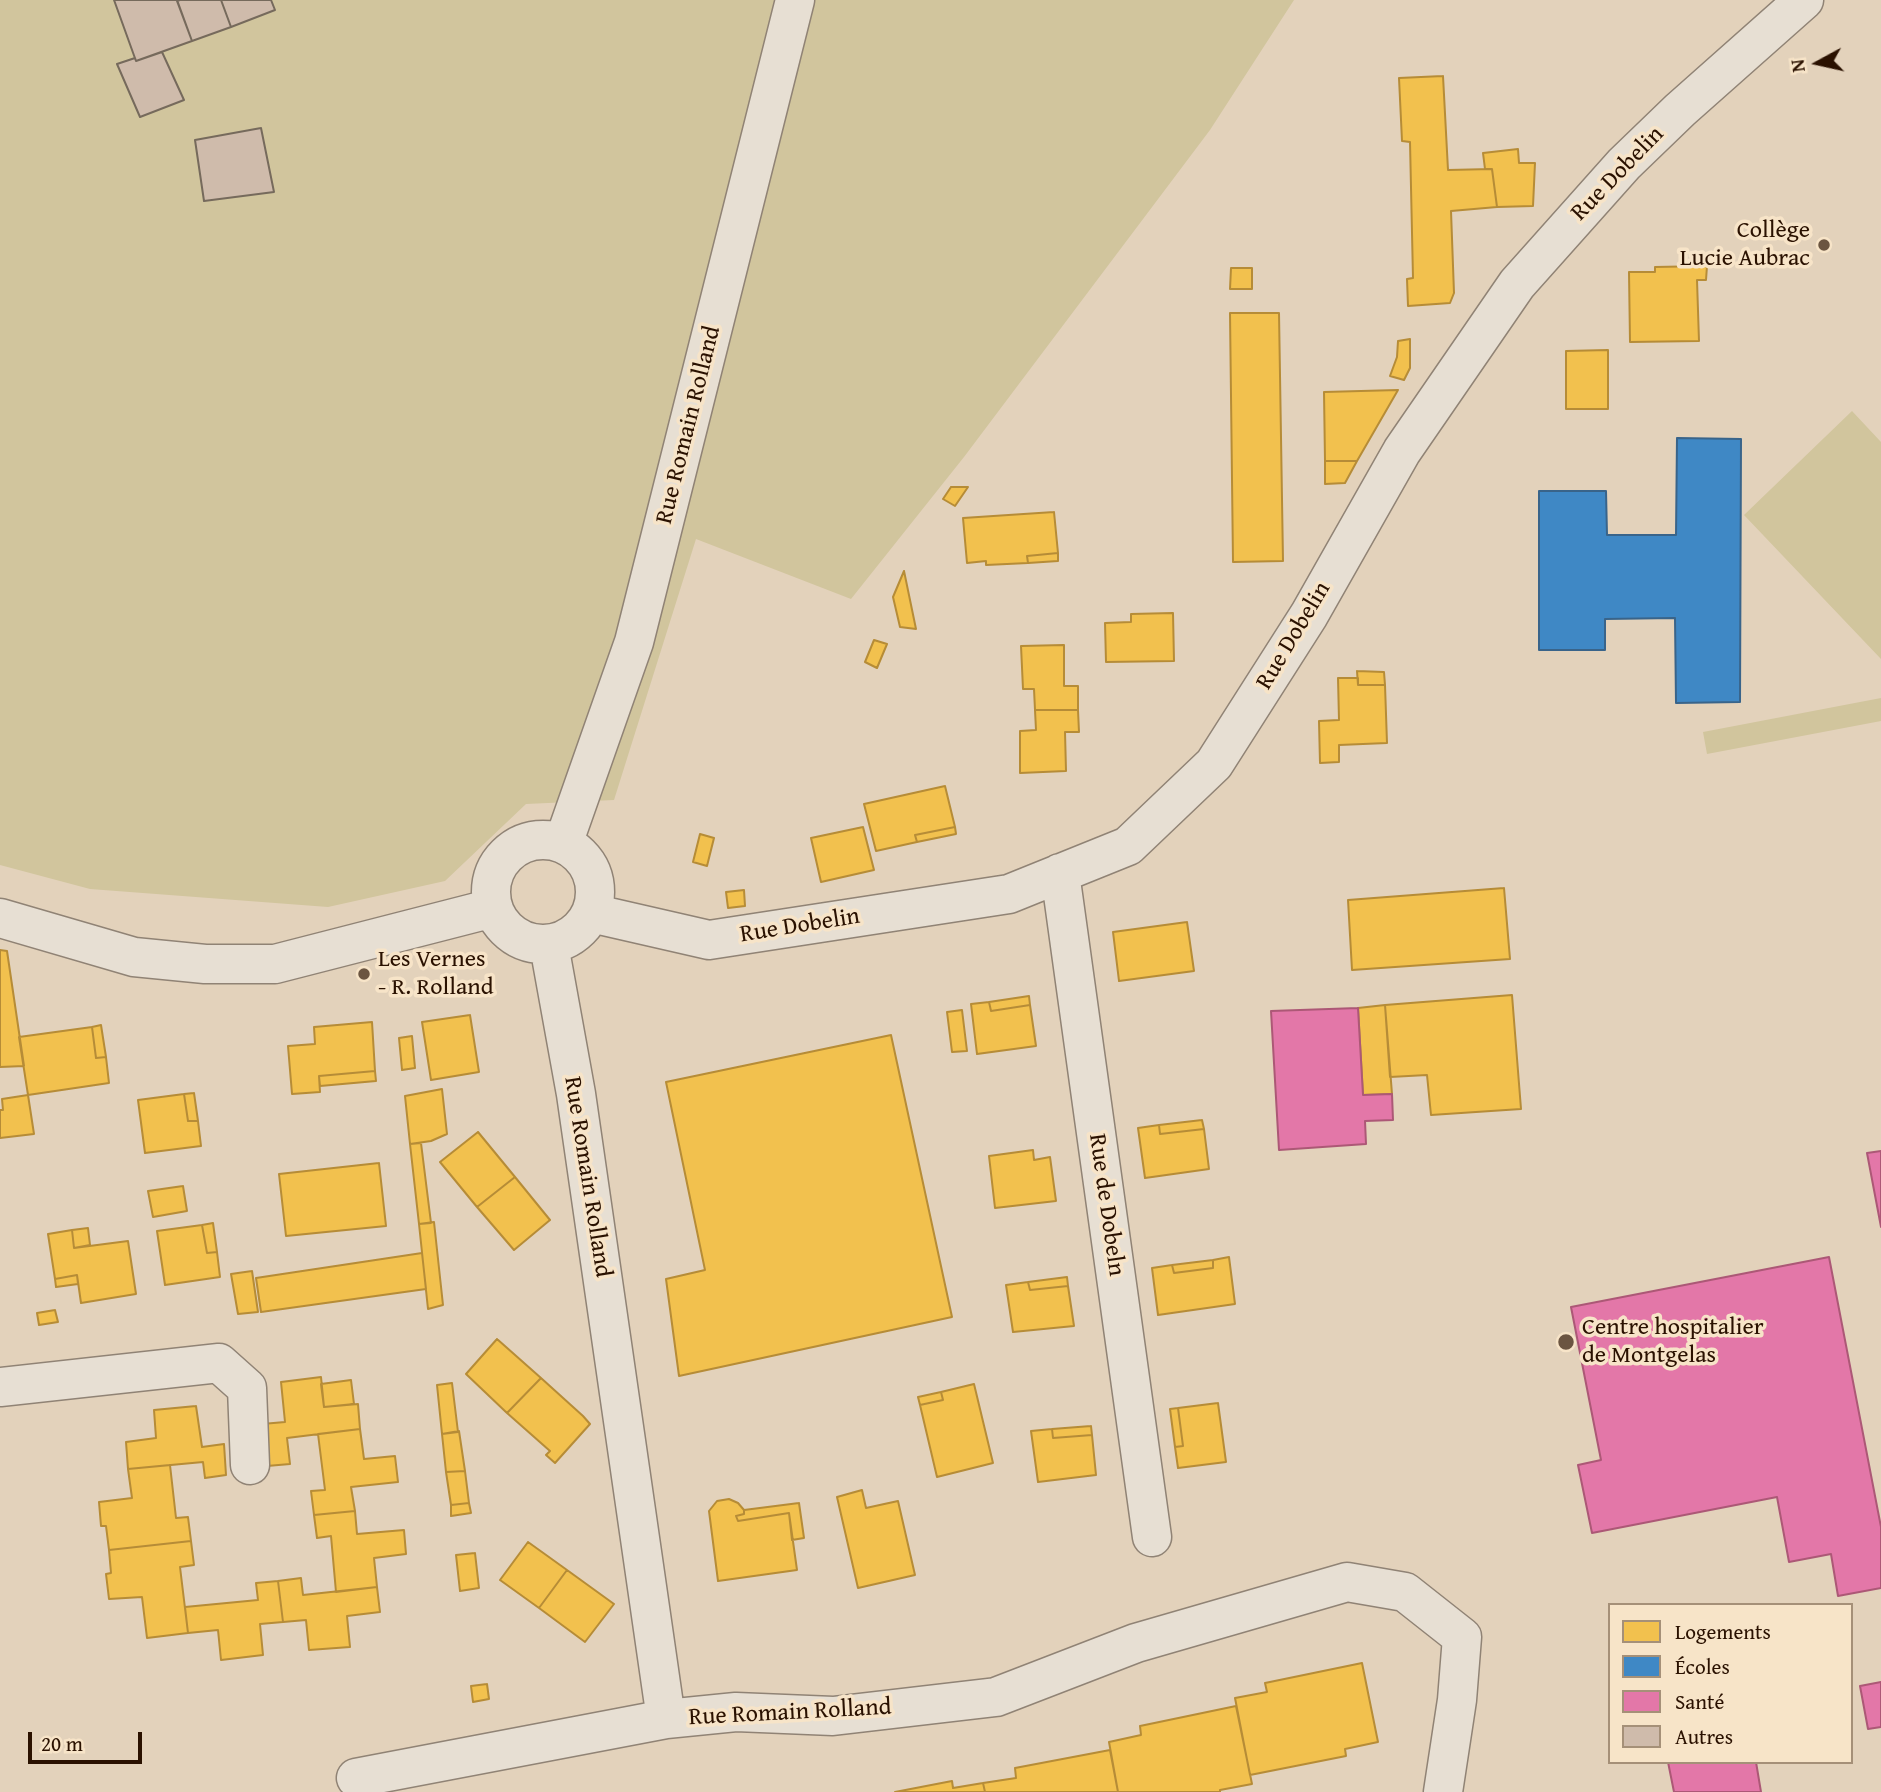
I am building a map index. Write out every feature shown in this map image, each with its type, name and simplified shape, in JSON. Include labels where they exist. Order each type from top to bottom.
[{"type":"street","name":"Rue Romain Rolland","points":[[563,844],[634,642],[795,0]]},
{"type":"street","name":"Rue Dobelin","points":[[591,913],[709,940],[1009,894],[1128,846],[1214,764],[1309,615],[1402,451],[1517,284],[1624,164],[1680,110],[1804,0]]},
{"type":"street","points":[[545,840],[563,844],[579,854],[590,869],[595,895],[591,913],[579,930],[564,940],[549,945],[530,944],[501,924],[493,908],[490,892],[494,874],[498,864],[510,851],[527,842],[545,840]]},
{"type":"street","name":"Rue de Dobeln","points":[[1060,873],[1152,1537]]},
{"type":"street","points":[[0,918],[134,957],[205,964],[275,964],[493,908]]},
{"type":"street","name":"Rue Romain Rolland","points":[[549,945],[576,1094],[666,1719],[736,1712],[833,1716],[996,1697],[1136,1643],[1347,1582],[1405,1592],[1462,1637],[1457,1700],[1443,1792]]},
{"type":"street","points":[[0,1387],[219,1363],[247,1388],[250,1465]]},
{"type":"street","points":[[356,1778],[666,1719]]},
{"type":"shaded area","points":[[0,0],[1294,0],[1210,130],[964,457],[851,599],[696,539],[614,800],[526,804],[445,881],[328,907],[90,889],[0,865]]},
{"type":"shaded area","points":[[1852,411],[1881,442],[1881,659],[1744,515]]},
{"type":"shaded area","points":[[1881,698],[1881,721],[1707,754],[1703,732]]},
{"type":"building: Logements","points":[[1443,76],[1448,170],[1492,169],[1497,207],[1451,211],[1454,293],[1450,303],[1408,306],[1407,279],[1413,278],[1410,142],[1402,141],[1399,78]]},
{"type":"building: Logements","points":[[1518,149],[1519,163],[1535,163],[1533,206],[1497,207],[1492,169],[1485,169],[1483,153]]},
{"type":"building: Logements","points":[[1707,266],[1706,280],[1697,280],[1699,341],[1630,342],[1629,272],[1655,272],[1655,267]]},
{"type":"building: Logements","points":[[1231,268],[1252,268],[1252,289],[1230,289]]},
{"type":"building: Logements","points":[[1230,313],[1279,313],[1283,561],[1233,562]]},
{"type":"building: Logements","points":[[1410,339],[1410,368],[1404,380],[1390,376],[1397,357],[1398,341]]},
{"type":"building: Logements","points":[[1608,350],[1608,409],[1566,409],[1566,351]]},
{"type":"building: Logements","points":[[1398,390],[1357,461],[1325,461],[1324,392]]},
{"type":"building: Logements","points":[[1325,461],[1357,461],[1345,483],[1325,484]]},
{"type":"building: Logements","points":[[951,487],[968,487],[955,506],[943,499]]},
{"type":"building: Logements","points":[[1054,512],[1058,553],[1027,556],[1028,563],[967,563],[963,518]]},
{"type":"building: Logements","points":[[1058,553],[1058,561],[1028,563],[1027,556]]},
{"type":"building: Logements","points":[[904,571],[916,629],[900,627],[893,597]]},
{"type":"building: Logements","points":[[1173,613],[1174,661],[1106,662],[1105,623],[1131,622],[1131,614]]},
{"type":"building: Logements","points":[[874,640],[887,644],[877,668],[865,662]]},
{"type":"building: Logements","points":[[1064,645],[1064,686],[1078,686],[1078,710],[1035,710],[1034,689],[1023,689],[1021,646]]},
{"type":"building: Logements","points":[[1357,671],[1384,672],[1385,685],[1358,685]]},
{"type":"building: Logements","points":[[1338,678],[1358,678],[1358,685],[1385,685],[1387,743],[1339,745],[1339,762],[1320,763],[1319,721],[1339,720]]},
{"type":"building: Logements","points":[[1035,710],[1078,710],[1079,732],[1065,732],[1066,771],[1020,773],[1020,731],[1036,730]]},
{"type":"building: Logements","points":[[945,786],[955,827],[915,835],[917,842],[876,851],[864,804]]},
{"type":"building: Logements","points":[[863,827],[874,870],[821,882],[811,838]]},
{"type":"building: Logements","points":[[955,827],[956,834],[917,842],[915,835]]},
{"type":"building: Logements","points":[[700,834],[714,838],[707,866],[693,862]]},
{"type":"building: Logements","points":[[1504,888],[1510,959],[1352,970],[1348,900]]},
{"type":"building: Logements","points":[[744,890],[745,906],[728,908],[726,892]]},
{"type":"building: Logements","points":[[1187,922],[1194,971],[1119,981],[1113,932]]},
{"type":"building: Logements","points":[[0,950],[7,951],[24,1066],[0,1067]]},
{"type":"building: Logements","points":[[1512,995],[1521,1109],[1431,1115],[1427,1075],[1390,1077],[1385,1005]]},
{"type":"building: Logements","points":[[1029,996],[1030,1005],[991,1011],[989,1002]]},
{"type":"building: Logements","points":[[989,1002],[991,1011],[1030,1005],[1036,1046],[977,1054],[971,1004]]},
{"type":"building: Logements","points":[[1385,1005],[1392,1094],[1363,1095],[1358,1008]]},
{"type":"building: Logements","points":[[962,1010],[967,1051],[952,1052],[947,1012]]},
{"type":"building: Logements","points":[[470,1015],[479,1072],[431,1080],[422,1022]]},
{"type":"building: Logements","points":[[372,1022],[375,1071],[319,1076],[320,1092],[292,1094],[288,1046],[315,1044],[314,1027]]},
{"type":"building: Logements","points":[[101,1025],[106,1057],[96,1058],[92,1027]]},
{"type":"building: Logements","points":[[92,1027],[96,1058],[106,1057],[109,1083],[28,1095],[19,1037]]},
{"type":"building: Logements","points":[[891,1035],[952,1317],[679,1376],[666,1279],[705,1270],[666,1082]]},
{"type":"building: Logements","points":[[412,1036],[415,1068],[402,1070],[399,1038]]},
{"type":"building: Logements","points":[[375,1071],[376,1081],[320,1086],[319,1076]]},
{"type":"building: Logements","points":[[442,1089],[447,1134],[431,1141],[410,1144],[405,1096]]},
{"type":"building: Logements","points":[[194,1093],[198,1121],[188,1121],[184,1094]]},
{"type":"building: Logements","points":[[184,1094],[188,1121],[198,1121],[201,1146],[145,1153],[138,1100]]},
{"type":"building: Logements","points":[[28,1095],[34,1134],[0,1138],[2,1099]]},
{"type":"building: Logements","points":[[1202,1120],[1204,1129],[1160,1134],[1159,1125]]},
{"type":"building: Logements","points":[[1159,1125],[1160,1134],[1204,1129],[1209,1169],[1145,1178],[1138,1128]]},
{"type":"building: Logements","points":[[478,1132],[515,1177],[477,1207],[440,1162]]},
{"type":"building: Logements","points":[[421,1143],[431,1223],[419,1224],[410,1144]]},
{"type":"building: Logements","points":[[1033,1150],[1034,1160],[1050,1157],[1056,1201],[995,1208],[989,1156]]},
{"type":"building: Logements","points":[[379,1163],[386,1226],[286,1236],[279,1174]]},
{"type":"building: Logements","points":[[515,1177],[550,1220],[514,1250],[477,1207]]},
{"type":"building: Logements","points":[[183,1186],[187,1211],[153,1217],[148,1191]]},
{"type":"building: Logements","points":[[434,1222],[443,1305],[428,1309],[419,1224]]},
{"type":"building: Logements","points":[[213,1223],[217,1252],[207,1253],[202,1225]]},
{"type":"building: Logements","points":[[202,1225],[207,1253],[217,1252],[220,1277],[165,1285],[157,1231]]},
{"type":"building: Logements","points":[[88,1228],[90,1245],[74,1248],[72,1230]]},
{"type":"building: Logements","points":[[72,1230],[74,1248],[128,1241],[136,1294],[81,1303],[77,1275],[55,1279],[48,1234]]},
{"type":"building: Logements","points":[[422,1253],[426,1289],[261,1312],[256,1278]]},
{"type":"building: Logements","points":[[1229,1257],[1235,1304],[1158,1315],[1152,1268],[1172,1265],[1174,1273],[1213,1268],[1213,1260]]},
{"type":"building: Logements","points":[[1213,1260],[1213,1268],[1174,1273],[1172,1265]]},
{"type":"building: Logements","points":[[252,1271],[258,1312],[238,1314],[231,1274]]},
{"type":"building: Logements","points":[[77,1275],[78,1284],[56,1287],[55,1279]]},
{"type":"building: Logements","points":[[1067,1277],[1068,1286],[1030,1290],[1028,1282]]},
{"type":"building: Logements","points":[[1028,1282],[1030,1290],[1068,1286],[1074,1326],[1013,1332],[1006,1285]]},
{"type":"building: Logements","points":[[55,1310],[58,1322],[39,1325],[37,1313]]},
{"type":"building: Logements","points":[[497,1339],[541,1378],[507,1413],[466,1374]]},
{"type":"building: Logements","points":[[321,1377],[324,1407],[358,1404],[360,1429],[287,1438],[290,1464],[267,1466],[262,1424],[285,1422],[281,1382]]},
{"type":"building: Logements","points":[[541,1378],[590,1424],[555,1463],[546,1455],[550,1451],[507,1413]]},
{"type":"building: Logements","points":[[351,1380],[354,1404],[324,1407],[321,1384]]},
{"type":"building: Logements","points":[[452,1383],[458,1432],[442,1434],[437,1385]]},
{"type":"building: Logements","points":[[974,1384],[993,1463],[937,1477],[920,1405],[943,1400],[941,1392]]},
{"type":"building: Logements","points":[[941,1392],[943,1400],[920,1405],[918,1397]]},
{"type":"building: Logements","points":[[1218,1403],[1226,1462],[1178,1468],[1175,1447],[1183,1446],[1178,1408]]},
{"type":"building: Logements","points":[[196,1406],[202,1447],[224,1444],[226,1475],[205,1478],[203,1462],[128,1469],[126,1442],[156,1438],[154,1410]]},
{"type":"building: Logements","points":[[1178,1408],[1183,1446],[1175,1447],[1170,1409]]},
{"type":"building: Logements","points":[[1091,1426],[1092,1435],[1053,1438],[1052,1429]]},
{"type":"building: Logements","points":[[360,1429],[364,1459],[395,1456],[398,1482],[351,1487],[355,1511],[314,1515],[311,1491],[325,1490],[318,1434]]},
{"type":"building: Logements","points":[[1052,1429],[1053,1438],[1092,1435],[1096,1475],[1038,1482],[1031,1431]]},
{"type":"building: Logements","points":[[459,1431],[465,1471],[446,1472],[442,1434]]},
{"type":"building: Logements","points":[[170,1465],[176,1518],[188,1517],[191,1541],[109,1550],[106,1526],[101,1526],[99,1502],[132,1498],[128,1469]]},
{"type":"building: Logements","points":[[465,1471],[469,1503],[451,1505],[446,1472]]},
{"type":"building: Logements","points":[[862,1490],[866,1508],[898,1501],[915,1575],[858,1588],[837,1497]]},
{"type":"building: Logements","points":[[729,1499],[744,1510],[744,1514],[736,1516],[738,1521],[789,1513],[797,1570],[718,1581],[709,1511],[717,1501]]},
{"type":"building: Logements","points":[[469,1503],[471,1513],[451,1516],[451,1505]]},
{"type":"building: Logements","points":[[799,1503],[804,1538],[792,1540],[789,1513],[738,1521],[736,1516],[744,1514],[744,1510]]},
{"type":"building: Logements","points":[[355,1511],[357,1534],[404,1530],[406,1554],[374,1558],[377,1587],[336,1592],[331,1536],[317,1538],[314,1515]]},
{"type":"building: Logements","points":[[191,1541],[194,1565],[180,1567],[188,1633],[147,1638],[142,1597],[109,1599],[106,1574],[111,1573],[109,1550]]},
{"type":"building: Logements","points":[[528,1542],[567,1570],[539,1608],[500,1580]]},
{"type":"building: Logements","points":[[475,1553],[479,1588],[460,1591],[456,1555]]},
{"type":"building: Logements","points":[[567,1570],[614,1604],[585,1642],[539,1608]]},
{"type":"building: Logements","points":[[301,1578],[303,1595],[377,1587],[380,1612],[347,1616],[350,1647],[309,1650],[306,1620],[283,1622],[278,1581]]},
{"type":"building: Logements","points":[[278,1581],[283,1622],[260,1624],[263,1655],[221,1660],[218,1630],[188,1633],[185,1607],[258,1600],[256,1583]]},
{"type":"building: Logements","points":[[1362,1663],[1378,1742],[1345,1749],[1346,1756],[1250,1775],[1235,1698],[1267,1692],[1265,1683]]},
{"type":"building: Logements","points":[[487,1684],[489,1699],[473,1702],[471,1686]]},
{"type":"building: Logements","points":[[1236,1706],[1252,1784],[1220,1792],[1118,1792],[1109,1742],[1141,1735],[1140,1726]]},
{"type":"building: Logements","points":[[1110,1750],[1118,1792],[985,1792],[983,1783],[1016,1778],[1015,1768]]},
{"type":"building: Logements","points":[[952,1781],[953,1788],[983,1783],[985,1792],[895,1792]]},
{"type":"building: Écoles","points":[[1677,438],[1741,439],[1740,702],[1676,703],[1675,618],[1605,619],[1605,650],[1539,650],[1539,491],[1606,491],[1607,535],[1676,535]]},
{"type":"building: Santé","points":[[1358,1008],[1363,1095],[1392,1094],[1393,1120],[1365,1121],[1366,1144],[1279,1150],[1271,1011]]},
{"type":"building: Santé","points":[[1881,1151],[1881,1227],[1867,1153]]},
{"type":"building: Santé","points":[[1829,1257],[1881,1527],[1881,1588],[1838,1596],[1831,1554],[1789,1562],[1777,1497],[1592,1533],[1578,1465],[1601,1460],[1571,1307]]},
{"type":"building: Santé","points":[[1881,1682],[1881,1727],[1868,1729],[1860,1686]]},
{"type":"building: Santé","points":[[1668,1764],[1756,1764],[1761,1792],[1674,1792]]},
{"type":"building: Autres","points":[[114,0],[177,0],[192,41],[136,61]]},
{"type":"building: Autres","points":[[221,0],[231,27],[192,41],[177,1]]},
{"type":"building: Autres","points":[[221,0],[271,0],[275,10],[231,27]]},
{"type":"building: Autres","points":[[162,52],[184,100],[140,117],[117,64]]},
{"type":"building: Autres","points":[[261,128],[274,192],[204,201],[195,140]]},
{"type":"place","name":"Collège Lucie Aubrac","points":[[1824,245]]},
{"type":"place","name":"Les Vernes - R. Rolland","points":[[364,974]]},
{"type":"place","name":"Centre hospitalier de Montgelas","points":[[1566,1342]]}]
